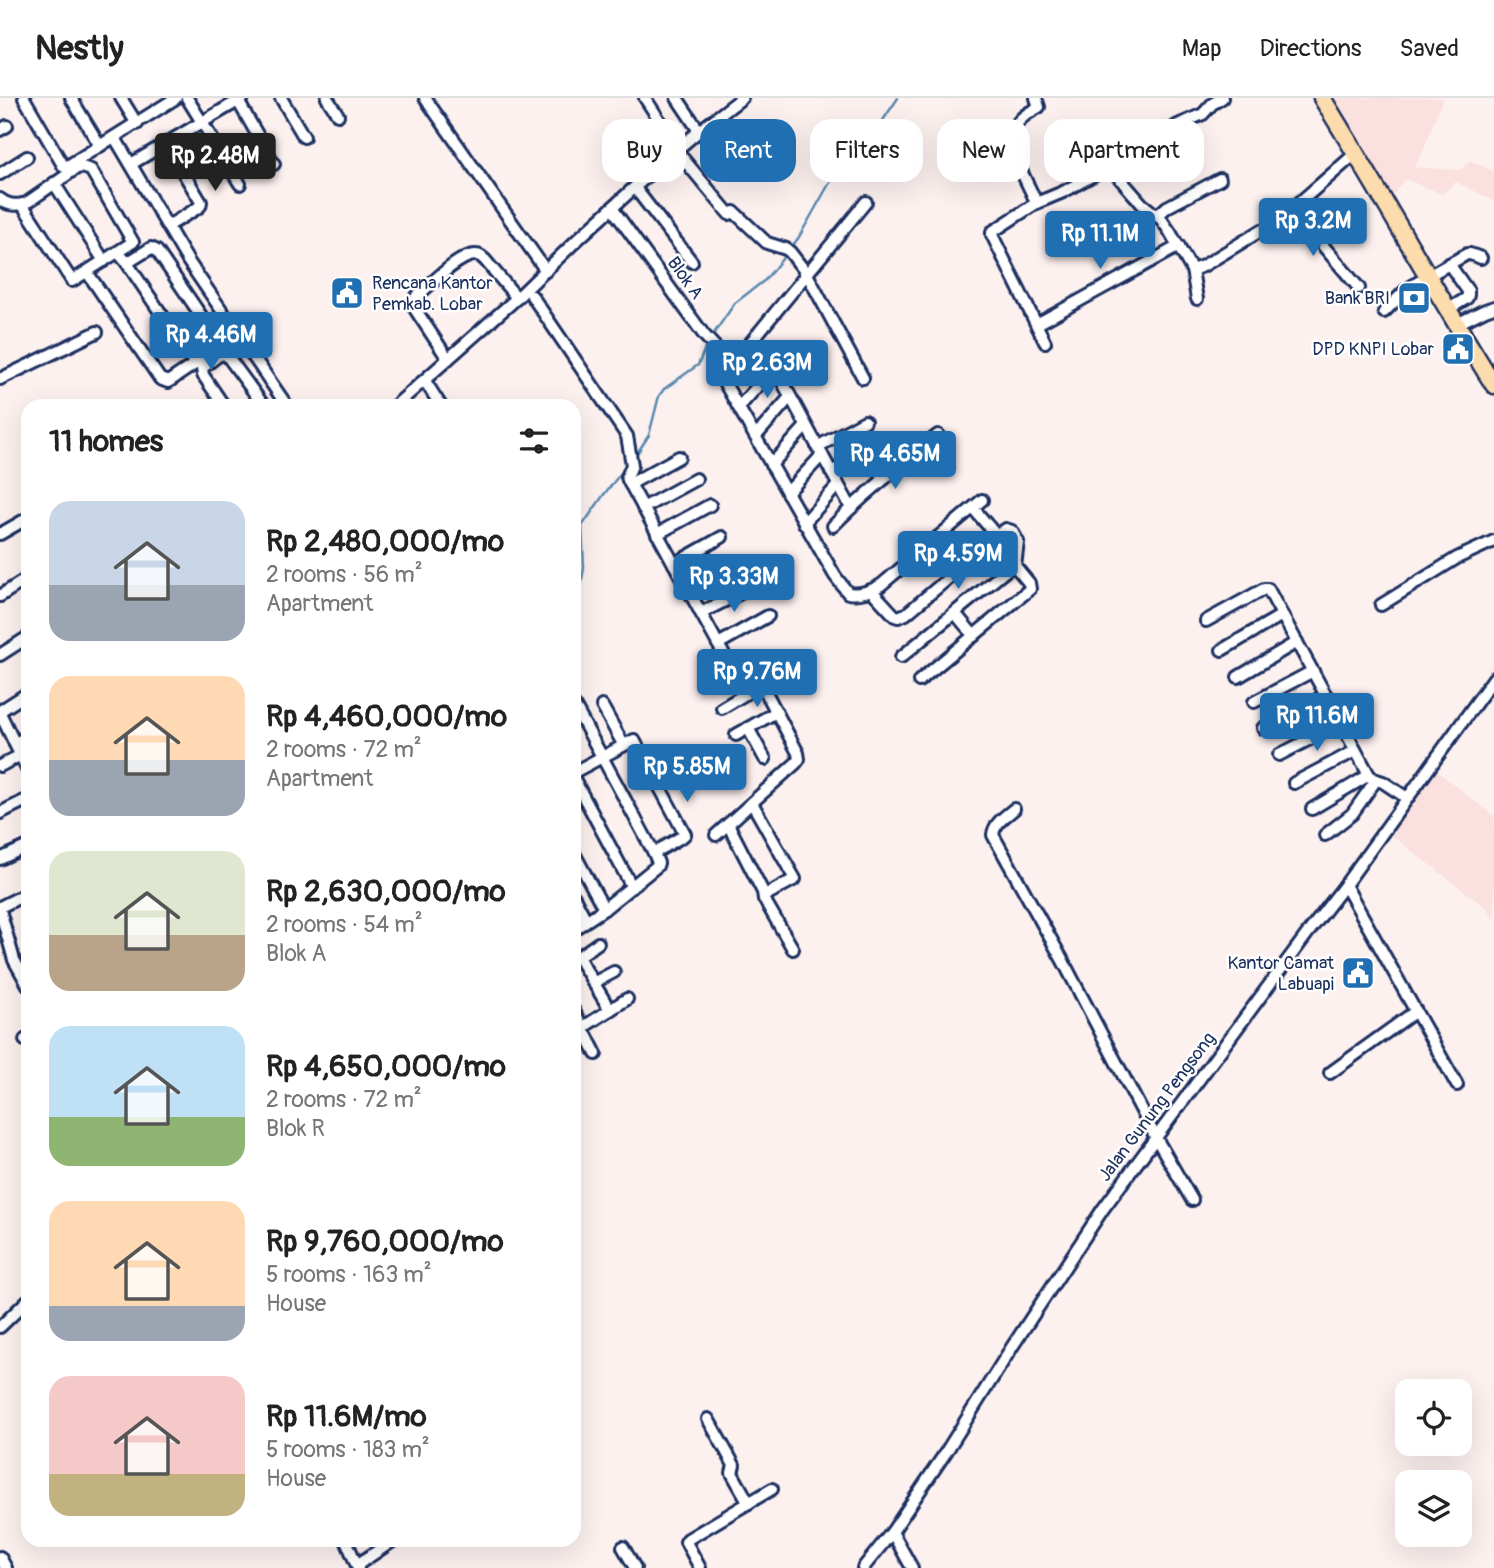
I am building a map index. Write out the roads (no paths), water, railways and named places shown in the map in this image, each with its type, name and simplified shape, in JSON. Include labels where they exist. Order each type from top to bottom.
[{"type":"highway","points":[[1322,98],[1494,384]]},
{"type":"street","points":[[24,98],[64,167],[115,138],[171,100]]},
{"type":"street","points":[[71,98],[100,146]]},
{"type":"street","points":[[121,98],[136,124]]},
{"type":"street","points":[[187,98],[240,184]]},
{"type":"street","points":[[281,98],[304,137]]},
{"type":"street","points":[[327,98],[338,115]]},
{"type":"street","points":[[425,98],[542,275],[539,288],[532,296],[518,297],[480,255],[468,256],[416,297],[415,309],[448,359]]},
{"type":"street","points":[[645,98],[658,119]]},
{"type":"street","points":[[677,98],[699,131]]},
{"type":"street","points":[[686,142],[742,98]]},
{"type":"street","points":[[1036,98],[1039,107],[1018,122],[1012,139],[1014,152],[1038,202]]},
{"type":"street","points":[[131,164],[241,100],[274,164]]},
{"type":"street","points":[[1192,119],[1203,114],[1214,100]]},
{"type":"street","points":[[115,138],[188,261],[282,399]]},
{"type":"street","points":[[166,144],[201,202],[196,209],[168,226]]},
{"type":"street","points":[[1192,270],[1262,230],[1268,230],[1356,153]]},
{"type":"street","points":[[0,174],[27,157]]},
{"type":"street","points":[[686,160],[729,214],[734,212],[767,243],[788,250],[807,274],[863,378]]},
{"type":"street","points":[[0,199],[5,203],[22,204],[82,167],[91,170],[134,242],[72,281],[22,204]]},
{"type":"street","points":[[1157,216],[1167,207],[1220,179]]},
{"type":"street","points":[[404,399],[641,182]]},
{"type":"street","points":[[1045,342],[992,232],[1038,202],[1081,182]]},
{"type":"street","points":[[1123,182],[1157,216],[1179,246],[1192,270],[1197,299]]},
{"type":"street","points":[[54,183],[104,261]]},
{"type":"street","points":[[635,188],[692,262]]},
{"type":"street","points":[[866,202],[732,365],[723,380],[846,591],[854,594],[881,585],[978,504],[996,536]]},
{"type":"street","name":"Blok A","points":[[612,208],[708,339],[732,365]]},
{"type":"street","points":[[1291,208],[1359,288]]},
{"type":"street","points":[[1037,324],[1179,246]]},
{"type":"street","points":[[87,272],[160,379],[168,382],[217,349],[219,342],[157,251],[151,248],[127,263]]},
{"type":"street","points":[[118,252],[195,364]]},
{"type":"street","points":[[1384,312],[1406,290],[1449,264],[1467,254],[1481,258]]},
{"type":"street","points":[[1449,264],[1468,291],[1467,298],[1449,309]]},
{"type":"street","points":[[532,296],[627,436],[631,461],[627,477],[630,484],[730,666]]},
{"type":"street","points":[[1457,324],[1494,307]]},
{"type":"street","points":[[0,379],[97,332]]},
{"type":"street","points":[[219,399],[203,375],[202,368],[219,355],[226,354],[259,399]]},
{"type":"street","points":[[739,407],[771,371]]},
{"type":"street","points":[[425,380],[437,399]]},
{"type":"street","points":[[782,382],[851,508]]},
{"type":"street","points":[[755,436],[790,397]]},
{"type":"street","points":[[787,493],[819,451],[865,421]]},
{"type":"street","points":[[771,465],[806,426]]},
{"type":"street","points":[[833,526],[884,479],[938,435]]},
{"type":"street","points":[[831,472],[874,449],[884,479]]},
{"type":"street","points":[[630,484],[679,457]]},
{"type":"street","points":[[643,508],[696,479]]},
{"type":"street","points":[[804,523],[838,485]]},
{"type":"street","points":[[657,534],[710,505]]},
{"type":"street","points":[[0,534],[21,522]]},
{"type":"street","points":[[871,590],[898,618],[1006,529],[1012,531],[1018,542],[1015,566],[1029,583],[1030,589],[919,681]]},
{"type":"street","points":[[674,564],[722,537]]},
{"type":"street","points":[[1381,605],[1457,558],[1494,541]]},
{"type":"street","points":[[688,589],[737,563]]},
{"type":"street","points":[[901,657],[1015,563]]},
{"type":"street","points":[[0,596],[21,582]]},
{"type":"street","points":[[701,613],[752,587]]},
{"type":"street","points":[[1206,621],[1268,589],[1355,751],[1373,778],[1407,798]]},
{"type":"street","points":[[955,612],[974,636]]},
{"type":"street","points":[[1222,650],[1282,615]]},
{"type":"street","points":[[718,644],[768,616]]},
{"type":"street","points":[[0,654],[21,641]]},
{"type":"street","points":[[1238,677],[1297,642]]},
{"type":"street","points":[[712,678],[730,666],[747,660],[750,662],[799,759],[716,835]]},
{"type":"street","points":[[1254,702],[1313,671]]},
{"type":"street","name":"Jalan Gunung Pengsong","points":[[863,1568],[892,1532],[946,1452],[1082,1240],[1345,886],[1494,678]]},
{"type":"street","points":[[722,708],[762,684]]},
{"type":"street","points":[[1263,728],[1326,695]]},
{"type":"street","points":[[21,698],[0,712],[21,756]]},
{"type":"street","points":[[602,706],[623,744]]},
{"type":"street","points":[[736,735],[776,712]]},
{"type":"street","points":[[581,718],[658,861],[657,866],[632,887],[581,924]]},
{"type":"street","points":[[1279,755],[1341,723]]},
{"type":"street","points":[[748,728],[765,759]]},
{"type":"street","points":[[15,744],[21,740]]},
{"type":"street","points":[[581,768],[634,740],[684,832],[683,836],[654,853]]},
{"type":"street","points":[[1294,783],[1355,751]]},
{"type":"street","points":[[0,766],[15,758]]},
{"type":"street","points":[[1312,809],[1373,778]]},
{"type":"street","points":[[1325,835],[1352,814],[1373,778]]},
{"type":"street","points":[[581,792],[632,887]]},
{"type":"street","points":[[0,813],[21,802]]},
{"type":"street","points":[[752,803],[795,879],[764,896]]},
{"type":"street","points":[[1014,809],[998,823],[993,835],[1156,1139],[1192,1200]]},
{"type":"street","points":[[728,824],[793,949]]},
{"type":"street","points":[[0,859],[21,849]]},
{"type":"street","points":[[581,866],[604,909]]},
{"type":"street","points":[[1345,886],[1457,1085]]},
{"type":"street","points":[[21,897],[0,908],[2,927],[21,972]]},
{"type":"street","points":[[581,912],[586,920]]},
{"type":"street","points":[[581,955],[598,943]]},
{"type":"street","points":[[581,962],[610,1010]]},
{"type":"street","points":[[593,983],[614,972]]},
{"type":"street","points":[[581,1029],[626,999]]},
{"type":"street","points":[[1329,1073],[1416,1011]]},
{"type":"street","points":[[581,1033],[596,1054]]},
{"type":"street","points":[[0,1326],[21,1306]]},
{"type":"street","points":[[708,1419],[734,1465],[732,1473],[749,1503]]},
{"type":"street","points":[[698,1567],[686,1542],[688,1539],[772,1489]]},
{"type":"street","points":[[892,1532],[912,1568]]},
{"type":"street","points":[[349,1547],[358,1567],[385,1547]]},
{"type":"street","points":[[623,1547],[635,1568]]},
{"type":"street","points":[[0,1557],[6,1568]]},
{"type":"waterway","points":[[791,248],[833,177],[867,144],[898,98]]},
{"type":"waterway","points":[[710,339],[735,303],[765,280],[787,253]]},
{"type":"waterway","points":[[634,458],[649,435],[659,396],[664,389],[698,365],[707,344]]},
{"type":"waterway","points":[[581,585],[584,568],[582,526],[625,468]]},
{"type":"place","name":"Rencana Kantor Pemkab. Lobar","points":[[347,293]]},
{"type":"place","name":"Bank BRI","points":[[1414,298]]},
{"type":"place","name":"DPD KNPI Lobar","points":[[1458,349]]},
{"type":"place","name":"Kantor Camat Labuapi","points":[[1358,973]]}]
